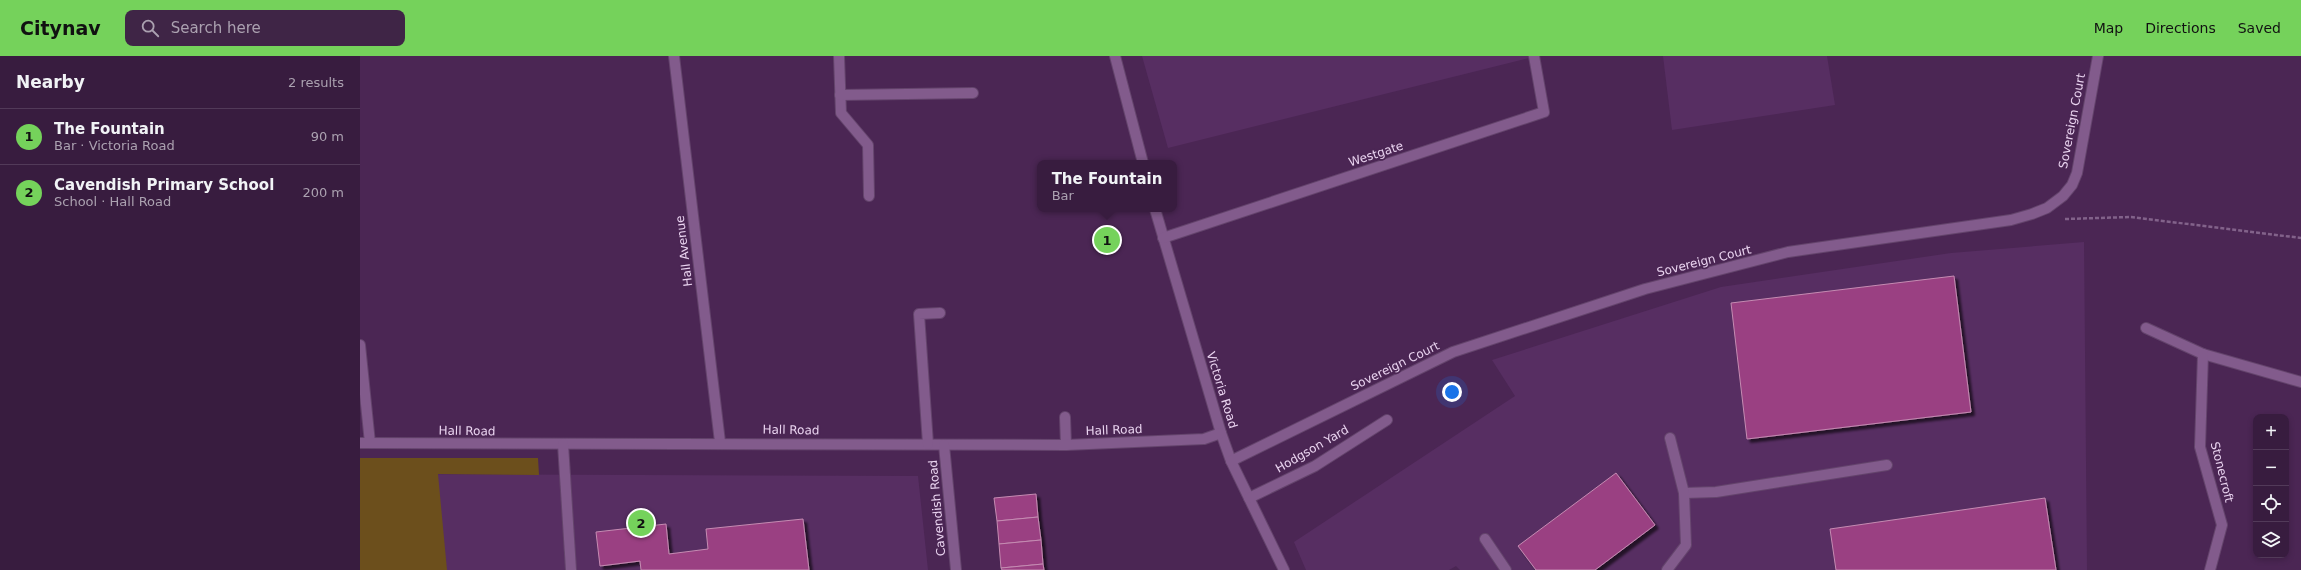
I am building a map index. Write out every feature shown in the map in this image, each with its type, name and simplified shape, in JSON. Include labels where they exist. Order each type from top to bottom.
[{"type":"street","name":"Hall Avenue","points":[[674,56],[720,442]]},
{"type":"street","points":[[839,56],[841,113],[868,145],[869,196]]},
{"type":"street","points":[[1115,56],[1142,160]]},
{"type":"street","name":"Westgate","points":[[1163,238],[1544,112],[1534,56]]},
{"type":"street","name":"Sovereign Court","points":[[1231,461],[1452,352],[1645,289],[1788,252],[2011,220],[2047,208],[2063,196],[2072,185],[2077,173],[2098,56]]},
{"type":"street","points":[[840,95],[973,93]]},
{"type":"street","name":"Victoria Road","points":[[1156,212],[1221,433],[1231,461],[1284,570]]},
{"type":"street","points":[[928,444],[919,314],[940,313]]},
{"type":"street","points":[[2146,328],[2203,354],[2301,382]]},
{"type":"street","points":[[360,345],[365,443]]},
{"type":"street","name":"Stonecroft","points":[[2203,354],[2200,447],[2222,525],[2210,570]]},
{"type":"street","points":[[1065,417],[1066,445]]},
{"type":"street","name":"Hodgson Yard","points":[[1249,498],[1315,466],[1387,420]]},
{"type":"street","name":"Hall Road","points":[[365,443],[563,444],[720,442],[1066,445],[1204,439],[1221,433]]},
{"type":"street","points":[[1668,570],[1686,545],[1684,493],[1670,438]]},
{"type":"street","points":[[563,444],[572,570]]},
{"type":"street","name":"Cavendish Road","points":[[944,445],[956,570]]},
{"type":"street","points":[[1684,493],[1716,492],[1887,465]]},
{"type":"street","points":[[1485,539],[1506,570]]},
{"type":"path","points":[[2064,219],[2131,217],[2301,238]]},
{"type":"shaded area","points":[[1142,56],[1537,56],[1168,148]]},
{"type":"shaded area","points":[[1663,56],[1827,56],[1835,105],[1672,130]]},
{"type":"shaded area","points":[[2084,242],[2087,570],[1460,570],[1456,566],[1449,570],[1306,570],[1294,542],[1515,396],[1492,360],[1721,287],[1951,253]]},
{"type":"shaded area","points":[[360,458],[538,458],[539,475],[438,474],[447,570],[360,570]]},
{"type":"shaded area","points":[[360,474],[918,476],[928,570],[360,570]]},
{"type":"building","points":[[1954,276],[1971,412],[1747,439],[1731,303]]},
{"type":"building","points":[[1616,473],[1655,525],[1595,570],[1536,570],[1518,546]]},
{"type":"building","points":[[1036,494],[1038,517],[997,521],[994,498]]},
{"type":"building","points":[[2045,498],[2056,570],[1836,570],[1830,529]]},
{"type":"building","points":[[1038,517],[1041,540],[999,544],[997,521]]},
{"type":"building","points":[[803,519],[809,570],[641,570],[640,561],[600,566],[596,532],[666,524],[669,554],[708,549],[706,529]]},
{"type":"building","points":[[1041,540],[1043,564],[1001,568],[999,544]]},
{"type":"building","points":[[1043,564],[1044,570],[1002,570],[1001,568]]},
{"type":"place","name":"The Fountain","points":[[1107,240]]},
{"type":"place","name":"Cavendish Primary School","points":[[641,523]]}]
